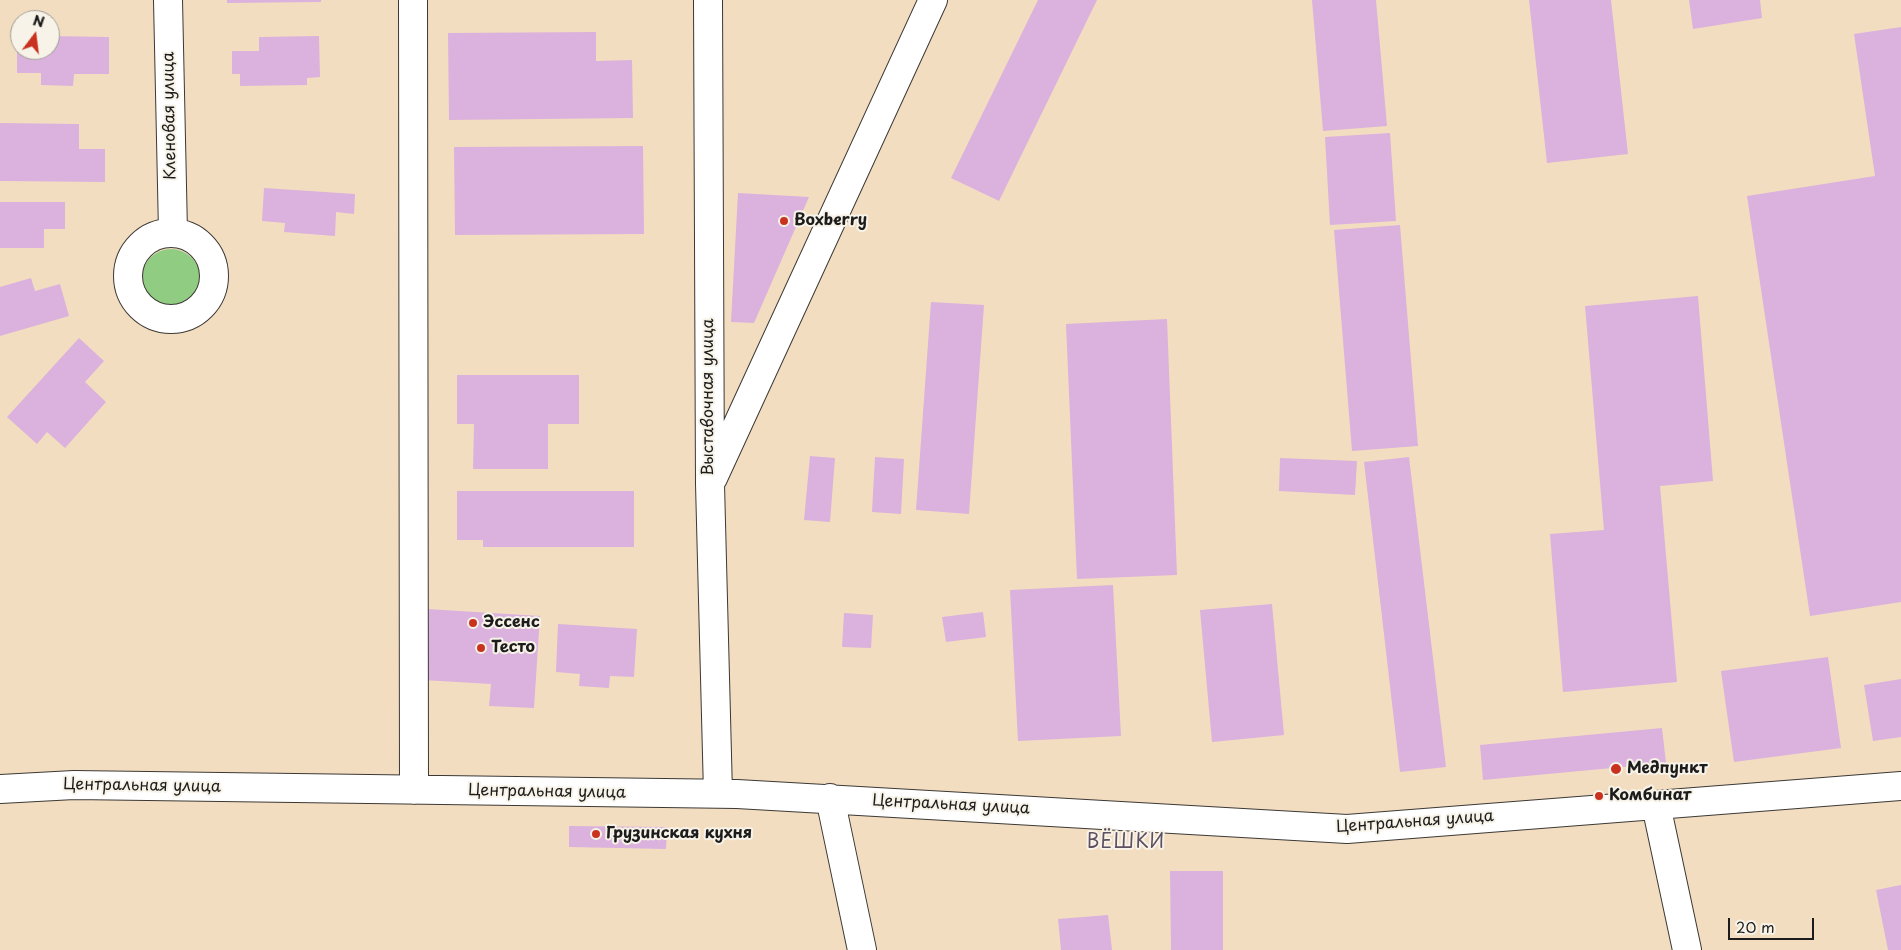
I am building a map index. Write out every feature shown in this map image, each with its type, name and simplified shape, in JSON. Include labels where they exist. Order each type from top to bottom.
[{"type":"street","name":"Кленовая улица","points":[[168,0],[173,232]]},
{"type":"street","points":[[413,0],[414,790]]},
{"type":"street","name":"Выставочная улица","points":[[708,0],[710,484],[718,793]]},
{"type":"street","points":[[710,484],[933,0]]},
{"type":"street","name":"Центральная улица","points":[[0,789],[74,785],[718,793],[1346,829],[1901,786]]},
{"type":"street","points":[[830,798],[862,950]]},
{"type":"street","points":[[1656,805],[1687,950]]},
{"type":"green space","points":[[171,249],[182,251],[195,262],[200,278],[198,289],[187,302],[171,307],[160,305],[147,294],[142,278],[144,267],[155,254]]},
{"type":"building","points":[[227,0],[321,0],[321,2],[227,3]]},
{"type":"building","points":[[1038,0],[1097,0],[999,201],[951,178]]},
{"type":"building","points":[[1312,0],[1376,0],[1387,126],[1323,131]]},
{"type":"building","points":[[1529,0],[1611,0],[1628,154],[1547,163]]},
{"type":"building","points":[[1689,0],[1760,0],[1762,18],[1693,29]]},
{"type":"building","points":[[1901,27],[1901,602],[1810,616],[1747,196],[1875,176],[1854,34]]},
{"type":"building","points":[[596,32],[596,61],[632,60],[633,118],[449,120],[448,33]]},
{"type":"building","points":[[60,36],[109,37],[109,74],[74,74],[73,86],[41,85],[41,73],[17,73],[17,60],[60,60]]},
{"type":"building","points":[[319,36],[320,77],[307,78],[307,85],[240,86],[240,74],[232,74],[232,51],[259,51],[259,37]]},
{"type":"building","points":[[0,123],[79,124],[79,149],[105,149],[105,182],[0,181]]},
{"type":"building","points":[[1390,133],[1396,221],[1330,225],[1325,137]]},
{"type":"building","points":[[643,146],[644,234],[455,235],[454,147]]},
{"type":"building","points":[[264,188],[355,194],[354,214],[336,212],[335,236],[284,232],[285,223],[262,221]]},
{"type":"building","points":[[738,193],[809,197],[754,323],[731,322]]},
{"type":"building","points":[[0,202],[65,202],[65,229],[44,229],[44,248],[0,248]]},
{"type":"building","points":[[1400,225],[1418,446],[1352,451],[1334,230]]},
{"type":"building","points":[[31,278],[35,291],[60,284],[69,316],[0,336],[0,287]]},
{"type":"building","points":[[1698,296],[1713,481],[1660,486],[1677,682],[1563,692],[1550,534],[1604,530],[1585,306]]},
{"type":"building","points":[[931,302],[984,305],[969,514],[916,510]]},
{"type":"building","points":[[1167,319],[1177,575],[1077,579],[1066,324]]},
{"type":"building","points":[[79,338],[104,361],[85,382],[106,402],[65,448],[47,432],[37,444],[7,417]]},
{"type":"building","points":[[457,375],[579,375],[579,424],[548,424],[548,469],[473,469],[474,424],[457,424]]},
{"type":"building","points":[[810,456],[835,458],[830,522],[804,520]]},
{"type":"building","points":[[875,457],[904,459],[901,514],[872,512]]},
{"type":"building","points":[[1409,457],[1446,767],[1400,772],[1364,462]]},
{"type":"building","points":[[1280,458],[1357,461],[1355,495],[1279,491]]},
{"type":"building","points":[[457,491],[634,491],[634,547],[483,547],[483,540],[457,540]]},
{"type":"building","points":[[1113,585],[1121,736],[1018,741],[1010,590]]},
{"type":"building","points":[[1272,604],[1284,735],[1212,742],[1200,610]]},
{"type":"building","name":"Тесто","points":[[427,609],[540,616],[534,708],[489,706],[491,684],[423,680]]},
{"type":"building","points":[[983,612],[986,637],[946,642],[942,617]]},
{"type":"building","points":[[844,613],[873,615],[871,648],[842,647]]},
{"type":"building","points":[[558,624],[637,629],[634,677],[610,676],[609,688],[579,686],[580,674],[556,672]]},
{"type":"building","points":[[1828,657],[1841,748],[1734,762],[1721,671]]},
{"type":"building","points":[[1901,679],[1901,737],[1873,741],[1864,685]]},
{"type":"building","points":[[1662,728],[1666,763],[1483,780],[1480,745]]},
{"type":"building","points":[[569,826],[667,827],[666,849],[569,847]]},
{"type":"building","points":[[1170,871],[1223,871],[1223,950],[1171,950]]},
{"type":"building","points":[[1901,885],[1901,950],[1888,950],[1876,890]]},
{"type":"building","points":[[1108,915],[1112,950],[1061,950],[1058,919]]},
{"type":"place","name":"Boxberry","points":[[784,221]]},
{"type":"place","name":"Эссенс","points":[[473,623]]},
{"type":"place","name":"Тесто","points":[[481,648]]},
{"type":"place","name":"Медпункт","points":[[1616,769]]},
{"type":"place","name":"Комбинат","points":[[1599,796]]},
{"type":"place","name":"Грузинская кухня","points":[[596,834]]},
{"type":"district","name":"ВЁШКИ","points":[[1126,843]]}]
